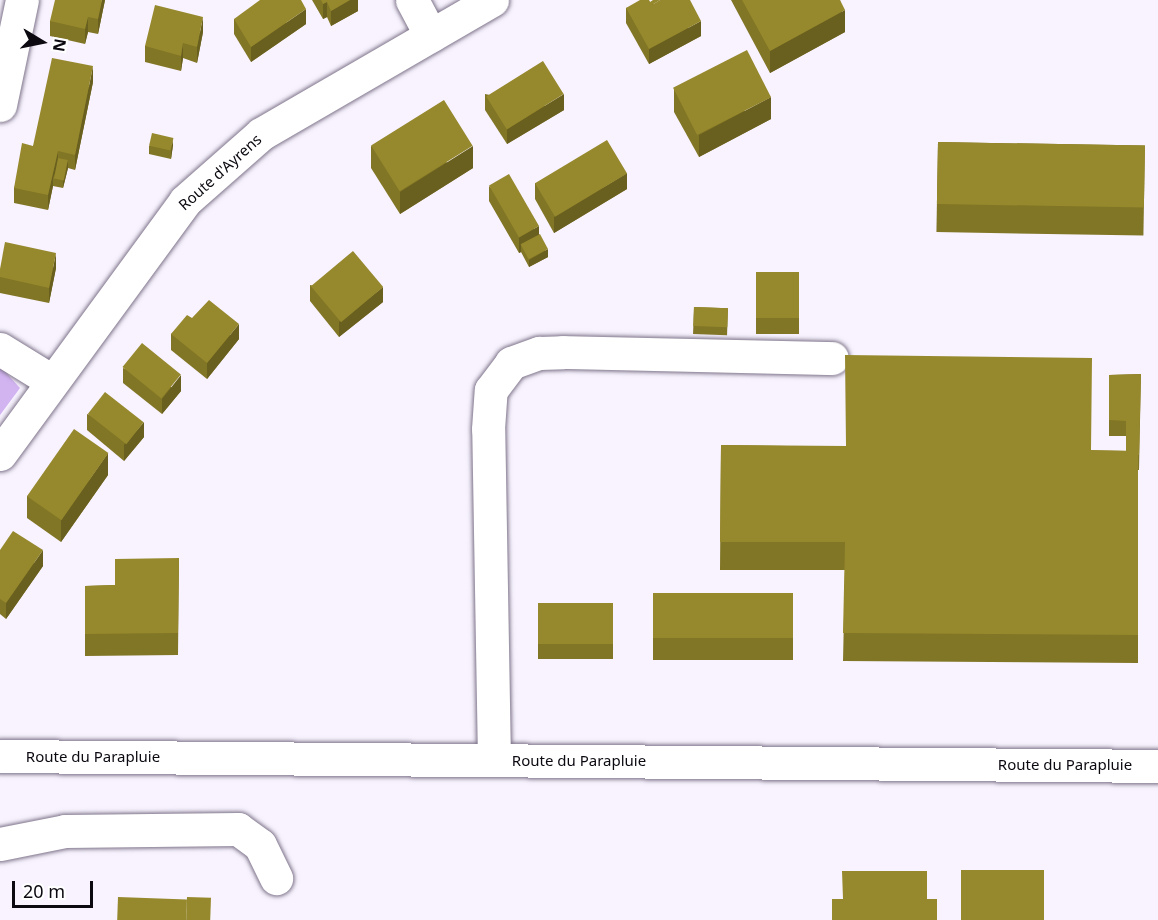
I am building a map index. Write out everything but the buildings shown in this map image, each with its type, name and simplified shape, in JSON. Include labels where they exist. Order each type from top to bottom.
[{"type":"street","points":[[0,105],[22,0]]},
{"type":"street","points":[[412,0],[431,35]]},
{"type":"street","name":"Route d'Ayrens","points":[[0,454],[185,201],[261,134],[492,0]]},
{"type":"street","points":[[0,349],[52,381]]},
{"type":"street","points":[[494,760],[488,429],[491,390],[511,363],[539,353],[563,352],[832,358]]},
{"type":"street","name":"Route du Parapluie","points":[[0,756],[1158,766]]},
{"type":"street","points":[[0,844],[65,831],[238,829],[260,845],[276,878]]},
{"type":"shaded area","points":[[0,366],[20,388],[0,415]]}]
